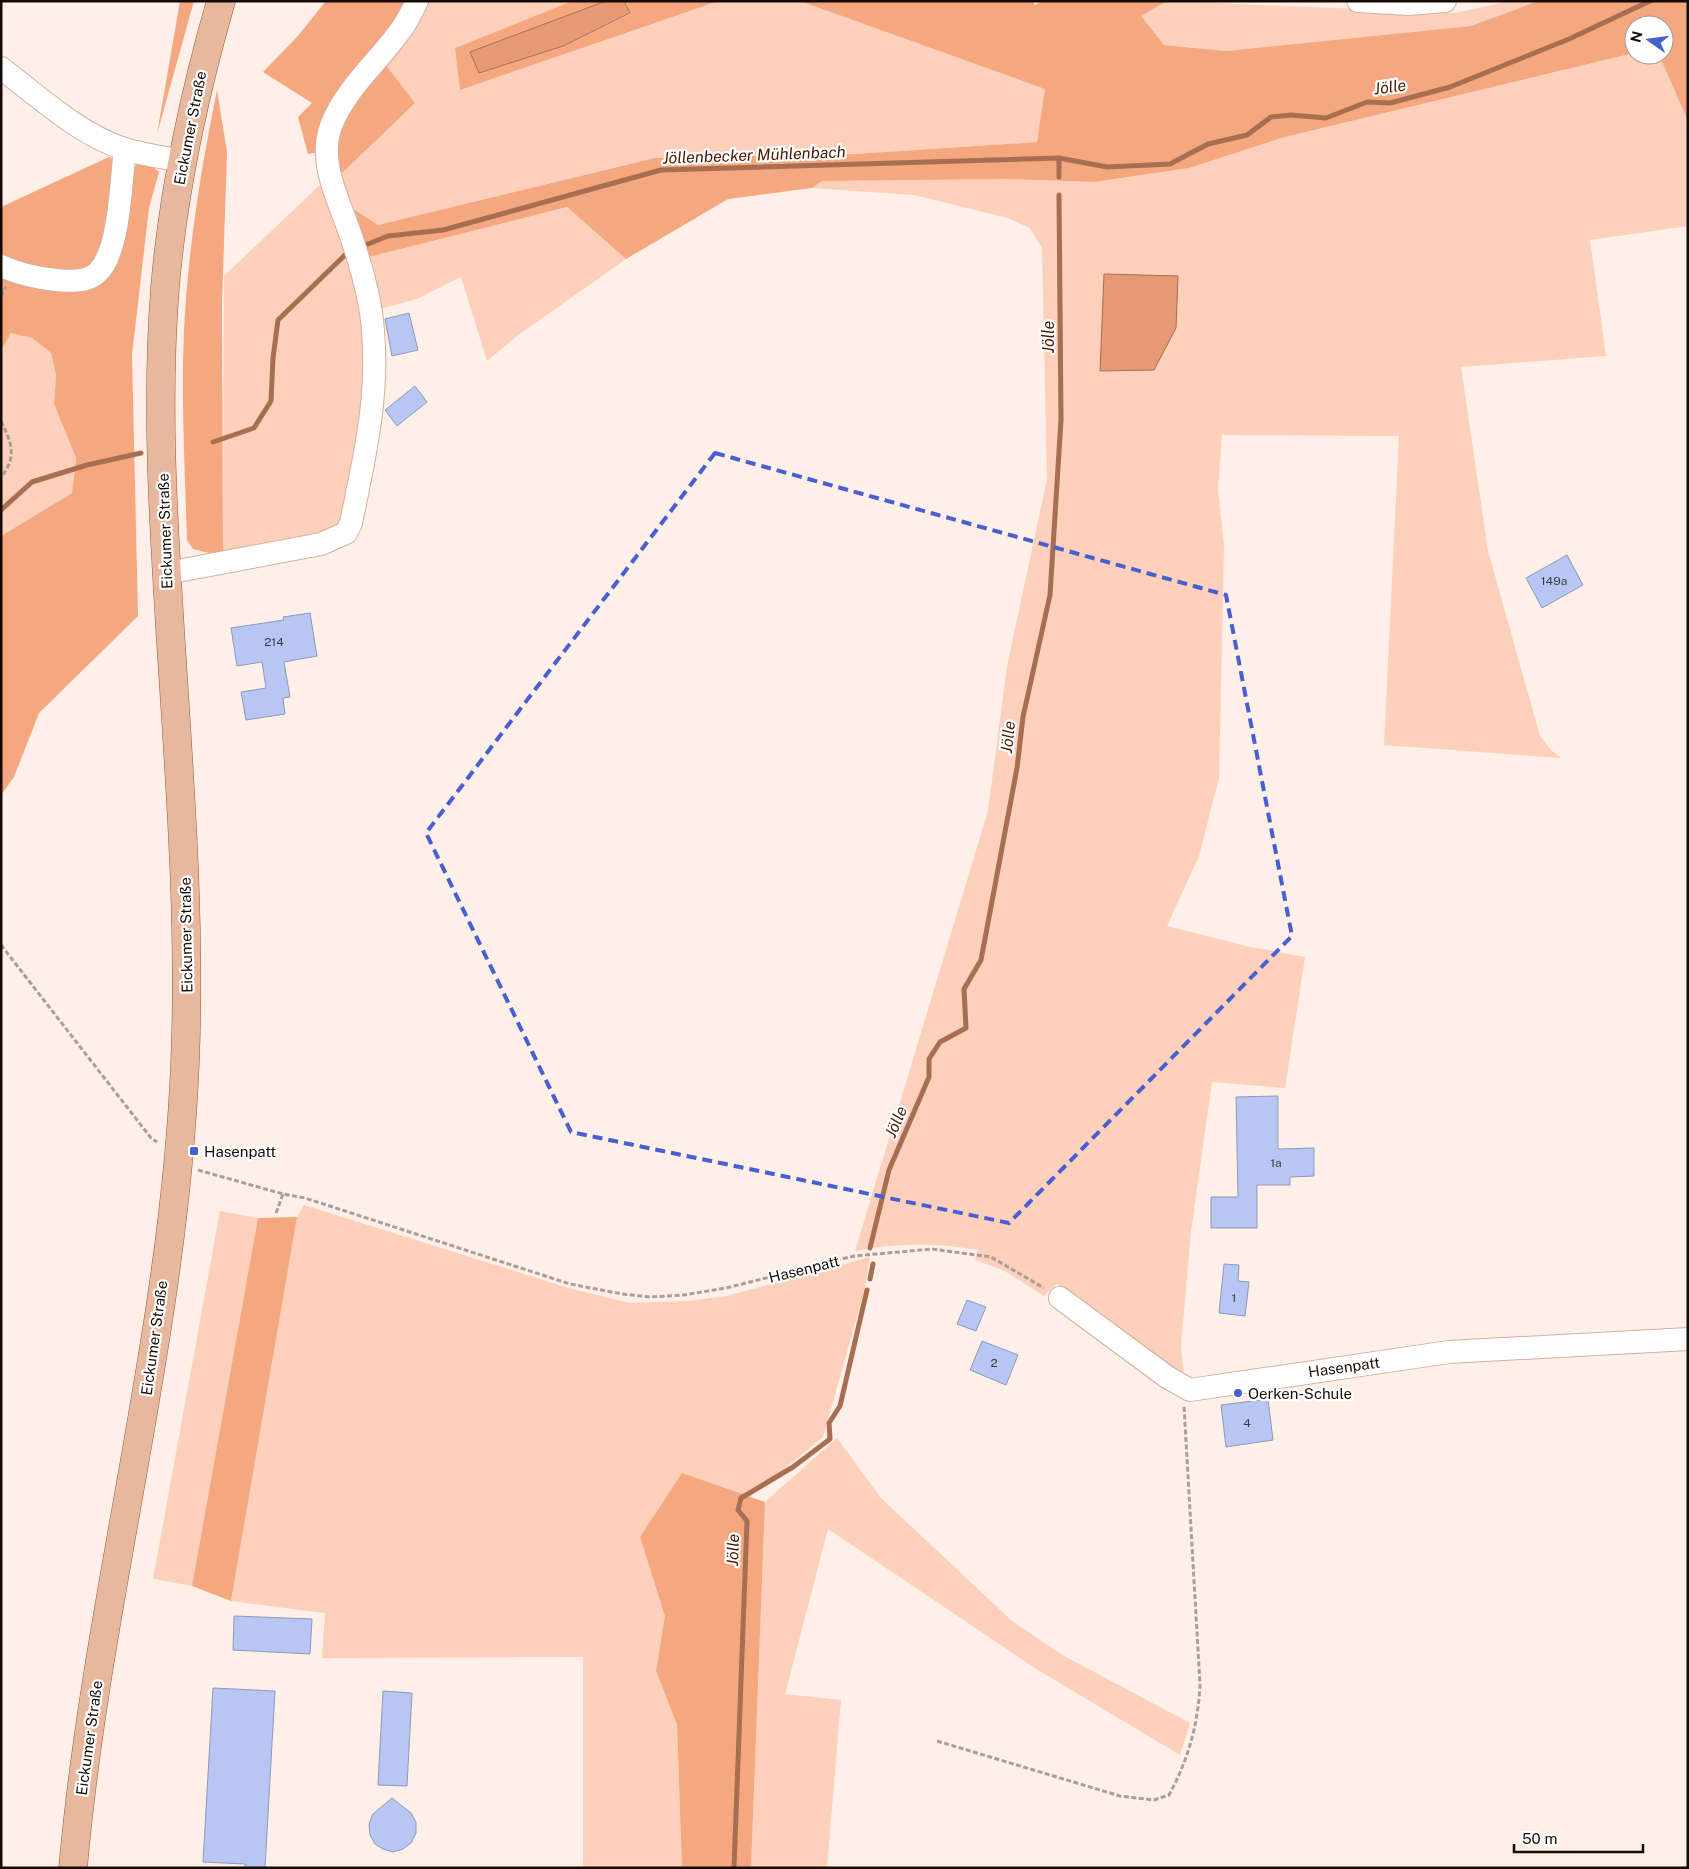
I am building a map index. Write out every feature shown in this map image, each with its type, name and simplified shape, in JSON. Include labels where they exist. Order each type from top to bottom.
[{"type":"main road","name":"Eickumer Straße","points":[[73,1868],[101,1655],[144,1409],[177,1164],[185,1068],[187,974],[184,851],[167,573],[161,413],[165,289],[182,161],[201,72],[221,1]]},
{"type":"street","points":[[167,573],[321,544],[346,533],[351,523],[370,436],[375,395],[374,331],[362,268],[330,180],[327,141],[331,125],[343,104],[401,30],[418,1]]},
{"type":"street","points":[[1358,1],[1409,4],[1445,1]]},
{"type":"street","points":[[1,68],[77,125],[125,149],[182,161]]},
{"type":"street","points":[[1,266],[14,272],[37,278],[77,282],[99,271],[109,254],[116,232],[125,149]]},
{"type":"street","points":[[1060,1298],[1166,1377],[1190,1390]]},
{"type":"street","name":"Hasenpatt","points":[[1190,1390],[1449,1352],[1688,1339]]},
{"type":"path","points":[[1,421],[13,446],[8,469],[1,477]]},
{"type":"path","points":[[1,945],[151,1138],[159,1143],[177,1164]]},
{"type":"path","name":"Hasenpatt","points":[[177,1164],[283,1194],[305,1198],[570,1284],[622,1294],[650,1297],[684,1295],[735,1286],[854,1256],[932,1250],[991,1256],[1060,1298]]},
{"type":"path","points":[[276,1213],[283,1194]]},
{"type":"path","points":[[937,1741],[1120,1796],[1154,1800],[1169,1795],[1189,1750],[1199,1708],[1200,1685],[1184,1401],[1190,1390]]},
{"type":"highlighted area","points":[[715,453],[1226,595],[1292,936],[1009,1223],[571,1132],[426,833]]},
{"type":"shaded area","points":[[180,1],[194,1],[157,134],[179,7]]},
{"type":"shaded area","points":[[326,1],[409,1],[319,152],[308,154],[298,117],[312,103],[263,72],[297,37]]},
{"type":"shaded area","points":[[426,1],[572,1],[455,48],[460,90],[719,1],[800,1],[1046,89],[1037,142],[855,154],[655,158],[378,225],[344,203],[337,178],[415,103],[385,64]]},
{"type":"shaded area","points":[[572,1],[606,1],[471,52],[479,72],[563,46],[630,14],[624,1],[719,1],[460,90],[455,48]]},
{"type":"shaded area","points":[[606,1],[624,1],[630,13],[563,46],[479,73],[470,52]]},
{"type":"shaded area","points":[[800,1],[1033,1],[1035,5],[1042,1],[1167,1],[1141,16],[1164,45],[1226,51],[1471,26],[1538,1],[1688,1],[1688,121],[1663,65],[1674,65],[1674,15],[1624,15],[1624,55],[1285,137],[1189,168],[1094,182],[1007,179],[822,181],[812,188],[728,199],[626,259],[567,207],[365,258],[344,203],[378,225],[655,158],[855,154],[1037,142],[1045,89]]},
{"type":"shaded area","points":[[1167,1],[1454,13],[1511,1],[1538,1],[1471,26],[1226,51],[1164,45],[1140,16]]},
{"type":"shaded area","points":[[1624,55],[1624,65],[1663,65],[1688,121],[1688,226],[1590,240],[1606,356],[1461,367],[1488,551],[1540,736],[1551,750],[1561,758],[1384,745],[1399,436],[1222,435],[1218,489],[1224,546],[1219,778],[1199,856],[1167,926],[1246,946],[1305,957],[1285,1088],[1212,1082],[1191,1231],[1181,1346],[1184,1377],[1069,1297],[1057,1284],[1044,1296],[1003,1270],[975,1260],[978,1250],[948,1246],[916,1245],[885,1246],[855,1251],[988,811],[1007,666],[1047,479],[1042,248],[1030,228],[1008,218],[914,195],[812,188],[822,181],[1007,179],[1094,182],[1189,168],[1285,137]]},
{"type":"shaded area","points":[[385,64],[415,103],[337,178],[334,132],[347,110]]},
{"type":"shaded area","points":[[217,90],[227,152],[222,303],[223,553],[213,554],[193,549],[187,540],[183,383],[184,331],[192,240]]},
{"type":"shaded area","points":[[109,157],[135,167],[137,164],[150,164],[159,172],[149,208],[132,355],[138,616],[39,713],[14,777],[1,795],[1,536],[72,493],[76,458],[54,404],[56,375],[51,353],[32,338],[11,333],[1,351],[1,207]]},
{"type":"shaded area","points":[[323,182],[347,241],[369,354],[346,515],[338,528],[223,553],[224,276]]},
{"type":"shaded area","points":[[567,207],[626,259],[517,336],[487,361],[461,277],[417,299],[376,310],[365,258]]},
{"type":"shaded area","points":[[1104,274],[1178,276],[1176,328],[1154,370],[1100,371]]},
{"type":"shaded area","points":[[11,333],[32,338],[51,353],[56,375],[54,404],[76,458],[72,493],[1,536],[1,351]]},
{"type":"shaded area","points":[[304,1205],[572,1289],[630,1303],[688,1301],[727,1296],[870,1257],[865,1288],[823,1437],[750,1497],[682,1474],[640,1537],[666,1616],[656,1671],[677,1725],[682,1868],[583,1868],[583,1657],[322,1658],[325,1613],[231,1601],[297,1217]]},
{"type":"shaded area","points":[[220,1211],[258,1218],[192,1586],[153,1579]]},
{"type":"shaded area","points":[[297,1217],[231,1601],[192,1586],[258,1218]]},
{"type":"shaded area","points":[[837,1438],[881,1498],[1012,1621],[1064,1656],[1190,1723],[1180,1755],[1038,1670],[828,1529],[785,1694],[841,1700],[827,1868],[751,1868],[765,1502]]},
{"type":"shaded area","points":[[682,1473],[765,1502],[751,1868],[682,1868],[677,1725],[656,1671],[665,1616],[640,1537]]},
{"type":"building","points":[[409,313],[418,350],[392,356],[385,319]]},
{"type":"building","points":[[415,386],[427,402],[397,426],[385,410]]},
{"type":"building","points":[[1567,555],[1583,585],[1542,608],[1526,578]]},
{"type":"building","points":[[310,613],[317,656],[284,662],[290,697],[283,698],[285,714],[246,720],[241,692],[266,688],[262,662],[237,666],[231,628],[284,620],[283,617]]},
{"type":"building","points":[[1278,1096],[1278,1149],[1314,1148],[1314,1176],[1290,1177],[1290,1185],[1257,1185],[1257,1228],[1211,1228],[1211,1197],[1238,1197],[1236,1097]]},
{"type":"building","points":[[1224,1264],[1239,1265],[1238,1281],[1249,1282],[1245,1316],[1219,1313]]},
{"type":"building","points":[[967,1300],[986,1307],[976,1331],[957,1324]]},
{"type":"building","points":[[982,1341],[1018,1355],[1006,1385],[970,1370]]},
{"type":"building","points":[[1268,1399],[1273,1440],[1226,1447],[1221,1405]]},
{"type":"building","points":[[234,1616],[312,1619],[310,1654],[233,1650]]},
{"type":"building","points":[[213,1688],[275,1691],[265,1868],[245,1868],[245,1864],[203,1862]]},
{"type":"building","points":[[383,1691],[412,1693],[407,1786],[378,1785]]},
{"type":"building","points":[[392,1798],[411,1813],[416,1822],[416,1833],[411,1843],[403,1849],[393,1852],[375,1844],[370,1835],[369,1824],[373,1814]]},
{"type":"waterway","name":"Jöllenbecker Mühlenbach","points":[[368,244],[388,236],[443,230],[661,170],[1059,158],[1107,167],[1170,164],[1208,144],[1247,135],[1271,117],[1291,115],[1326,118],[1367,102],[1390,103],[1450,87],[1569,39],[1650,1]]},
{"type":"waterway","name":"Jölle","points":[[1059,158],[1059,177]]},
{"type":"waterway","name":"Jölle","points":[[870,1248],[889,1170],[929,1077],[929,1059],[940,1042],[966,1028],[964,989],[981,960],[1017,768],[1023,717],[1050,595],[1061,420],[1059,195]]},
{"type":"waterway","name":"Jöllenbecker Mühlenbach","points":[[213,442],[254,428],[271,401],[273,358],[278,320],[345,255]]},
{"type":"waterway","name":"Jöllenbecker Mühlenbach","points":[[1,510],[32,482],[87,465],[141,453]]},
{"type":"waterway","name":"Jölle","points":[[870,1279],[873,1264]]},
{"type":"waterway","name":"Jölle","points":[[734,1868],[747,1521],[738,1510],[741,1498],[793,1467],[830,1439],[829,1423],[840,1406],[867,1290]]},
{"type":"place","name":"Hasenpatt","points":[[194,1151]]},
{"type":"place","name":"Oerken-Schule","points":[[1238,1393]]}]
